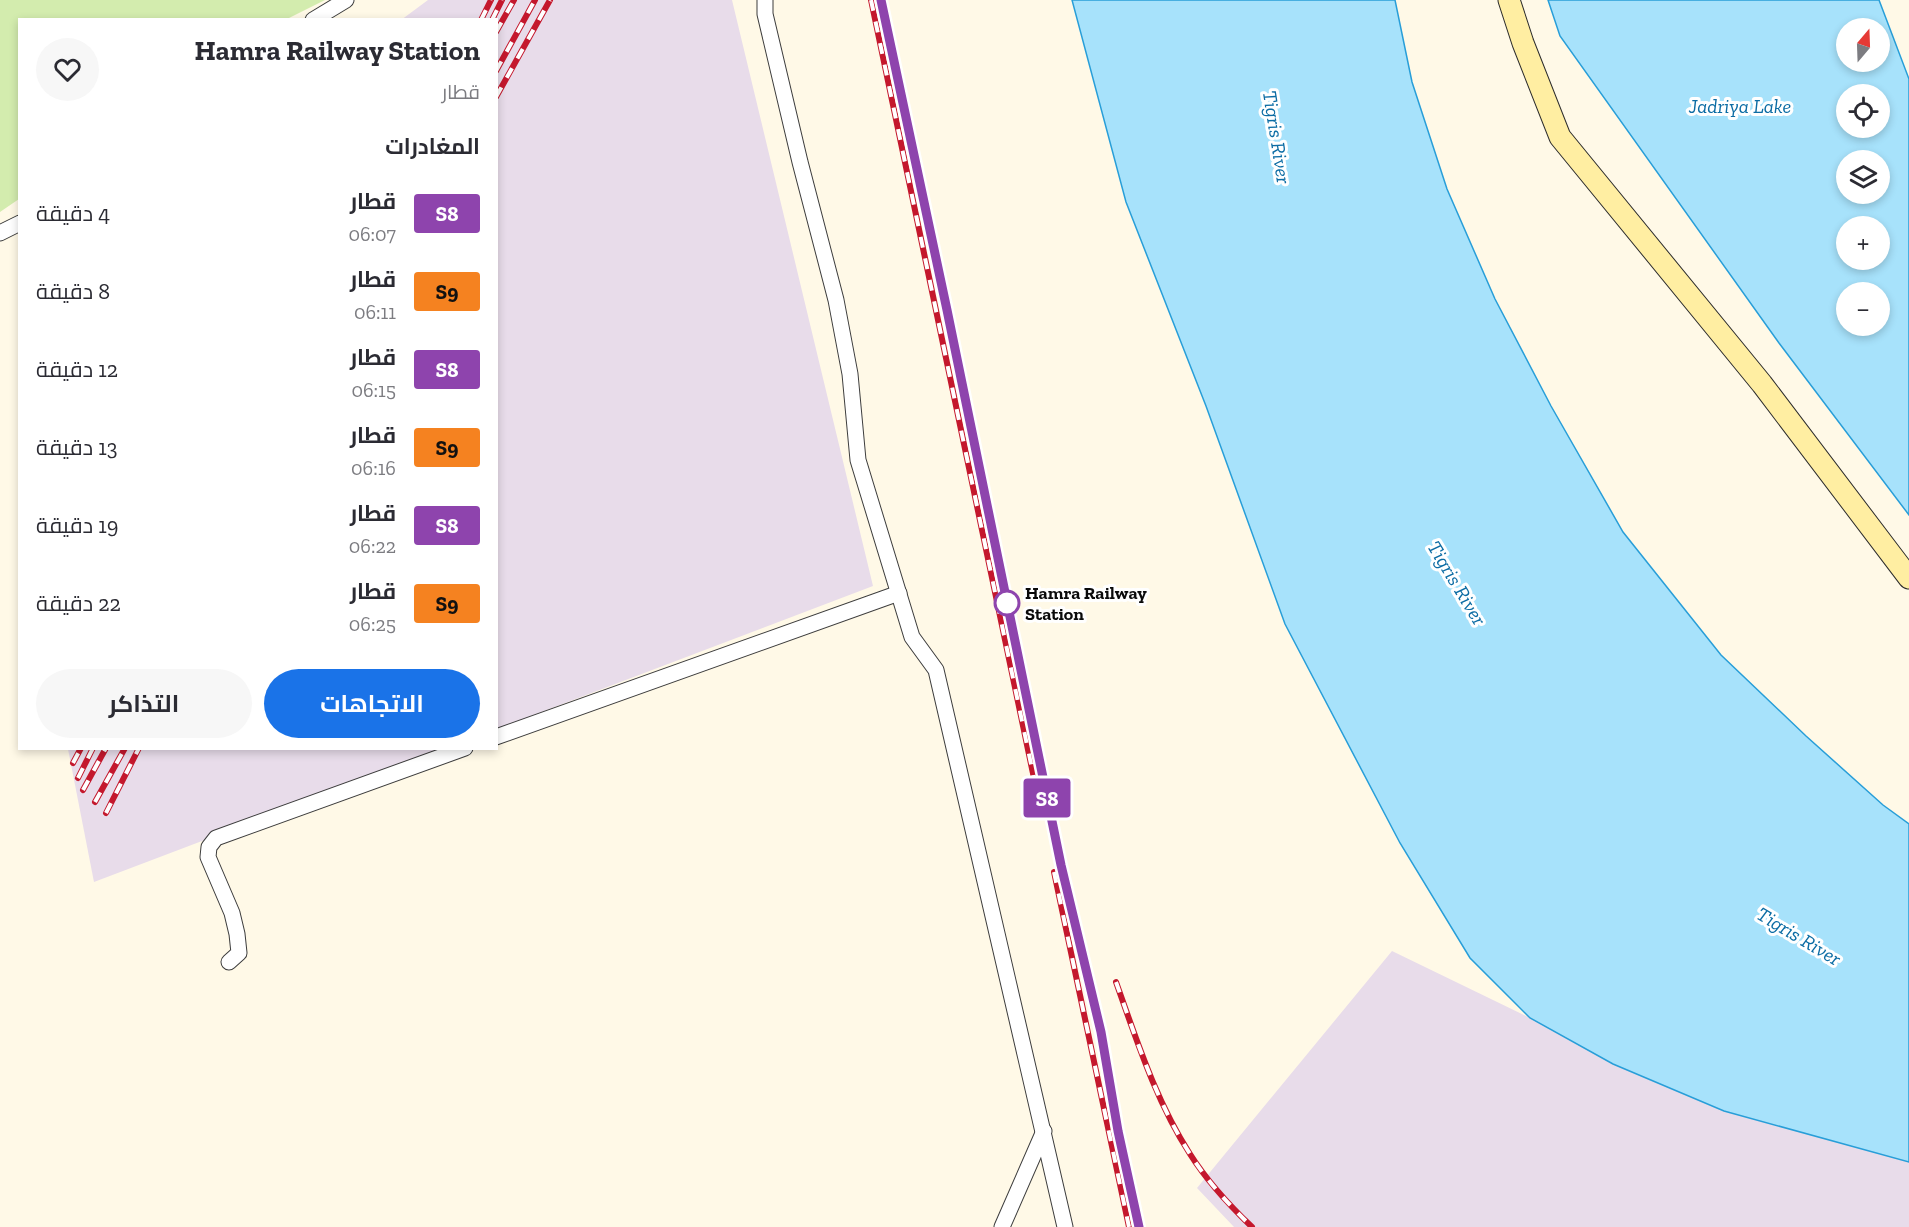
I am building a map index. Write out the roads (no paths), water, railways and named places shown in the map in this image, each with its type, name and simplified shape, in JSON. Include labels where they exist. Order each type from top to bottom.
[{"type":"street","points":[[316,18],[346,0]]},
{"type":"street","points":[[765,0],[765,14],[836,300],[850,374],[858,460],[912,637],[936,669],[1065,1227]]},
{"type":"street","points":[[1509,0],[1523,44],[1560,137],[1762,384],[1909,578]]},
{"type":"street","points":[[0,234],[18,224]]},
{"type":"street","points":[[498,736],[899,593]]},
{"type":"street","points":[[229,962],[239,953],[232,913],[208,857],[209,847],[216,838],[459,750]]},
{"type":"street","points":[[1002,1227],[1044,1131]]},
{"type":"water","name":"Tigris River","points":[[1072,0],[1395,0],[1412,82],[1447,189],[1495,299],[1551,406],[1623,532],[1721,655],[1806,736],[1883,805],[1909,824],[1909,1162],[1724,1111],[1613,1064],[1530,1018],[1470,958],[1400,843],[1285,624],[1206,406],[1126,202]]},
{"type":"water","name":"Jadriya Lake","points":[[1548,0],[1879,0],[1886,18],[1836,18],[1836,72],[1890,72],[1890,29],[1909,79],[1909,515],[1779,343],[1560,36]]},
{"type":"railway","points":[[482,18],[491,0]]},
{"type":"railway","points":[[493,18],[502,0]]},
{"type":"railway","points":[[498,28],[514,0]]},
{"type":"railway","points":[[498,67],[535,0]]},
{"type":"railway","points":[[498,93],[550,0]]},
{"type":"railway","points":[[871,0],[1040,807]]},
{"type":"railway","points":[[881,0],[1061,865],[1101,1032],[1118,1131],[1139,1227]]},
{"type":"railway","points":[[73,763],[80,750]]},
{"type":"railway","points":[[78,778],[92,750]]},
{"type":"railway","points":[[83,790],[105,750]]},
{"type":"railway","points":[[95,802],[124,750]]},
{"type":"railway","points":[[106,813],[138,750]]},
{"type":"railway","points":[[1054,872],[1129,1227]]},
{"type":"railway","points":[[1116,982],[1148,1070],[1178,1134],[1211,1183],[1252,1227]]},
{"type":"train","name":"S8","points":[[881,0],[1061,865],[1101,1032],[1118,1131],[1139,1227]]},
{"type":"place","name":"Hamra Railway Station","points":[[1007,603]]}]
